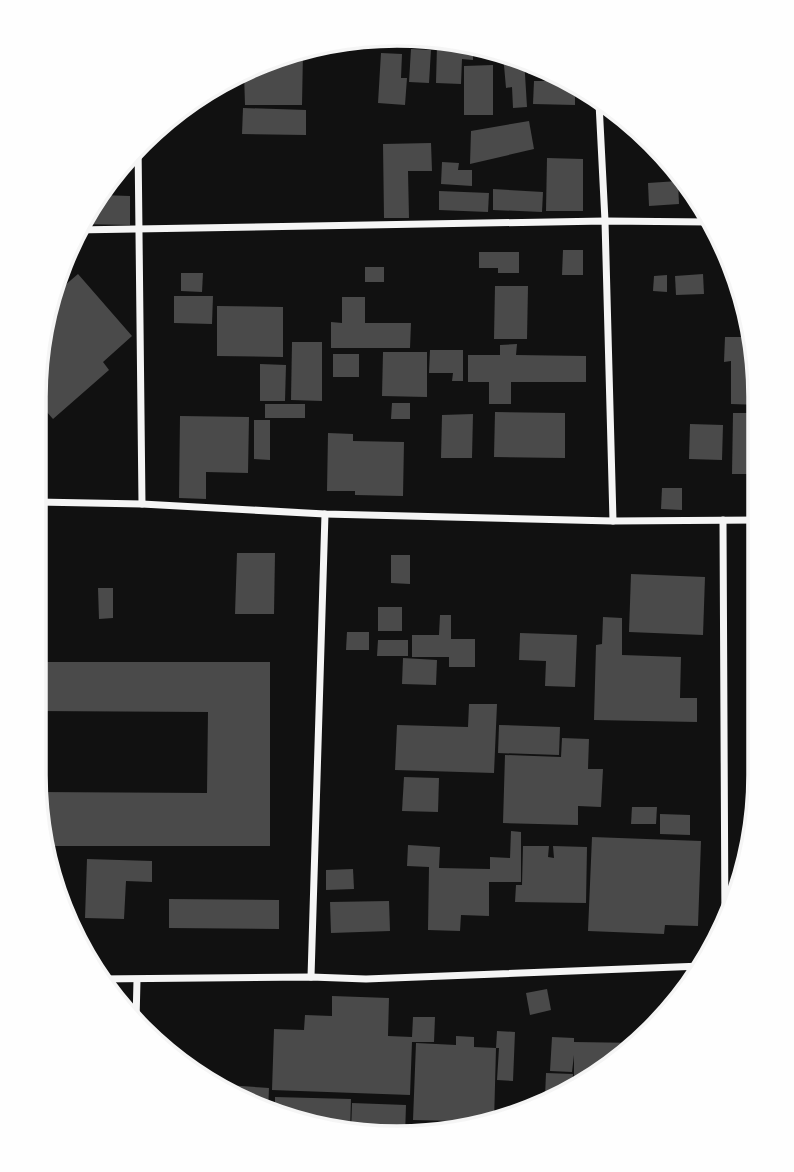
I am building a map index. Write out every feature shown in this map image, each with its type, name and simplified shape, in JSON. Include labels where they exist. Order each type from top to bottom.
[{"type":"street","points":[[599,110],[613,521]]},
{"type":"street","points":[[138,159],[142,504]]},
{"type":"street","points":[[88,230],[605,221],[701,222]]},
{"type":"street","points":[[46,502],[142,504],[325,514],[613,521],[748,520]]},
{"type":"street","points":[[311,977],[325,514]]},
{"type":"street","points":[[723,520],[725,902]]},
{"type":"street","points":[[111,979],[366,979],[691,966]]},
{"type":"street","points":[[136,1011],[137,980]]},
{"type":"building","points":[[437,48],[473,54],[473,60],[462,59],[461,84],[436,83]]},
{"type":"building","points":[[411,49],[431,50],[429,83],[409,82]]},
{"type":"building","points":[[381,53],[402,54],[401,78],[407,78],[405,105],[378,103]]},
{"type":"building","points":[[303,58],[302,105],[245,105],[244,81]]},
{"type":"building","points":[[504,62],[525,69],[527,107],[513,108],[512,87],[506,88]]},
{"type":"building","points":[[493,65],[493,115],[464,115],[464,66]]},
{"type":"building","points":[[534,81],[550,81],[575,94],[575,105],[533,104]]},
{"type":"building","points":[[243,108],[306,110],[306,135],[242,134]]},
{"type":"building","points":[[529,121],[534,149],[470,164],[471,131]]},
{"type":"building","points":[[431,143],[432,171],[408,171],[409,218],[384,218],[383,144]]},
{"type":"building","points":[[547,158],[583,159],[583,211],[546,211]]},
{"type":"building","points":[[442,162],[459,163],[458,170],[472,170],[472,186],[441,184]]},
{"type":"building","points":[[675,181],[678,186],[679,204],[649,206],[648,183]]},
{"type":"building","points":[[493,189],[543,192],[542,212],[493,210]]},
{"type":"building","points":[[439,191],[489,193],[488,212],[439,210]]},
{"type":"building","points":[[110,195],[130,196],[130,225],[91,224]]},
{"type":"building","points":[[563,250],[583,250],[583,275],[562,275]]},
{"type":"building","points":[[479,252],[519,252],[519,273],[498,273],[498,268],[479,268]]},
{"type":"building","points":[[365,267],[384,267],[384,282],[365,282]]},
{"type":"building","points":[[181,273],[203,273],[202,292],[181,291]]},
{"type":"building","points":[[78,274],[132,336],[103,362],[109,370],[53,419],[46,411],[46,374],[52,328],[63,287]]},
{"type":"building","points":[[703,274],[704,294],[676,295],[675,276]]},
{"type":"building","points":[[667,275],[667,292],[653,291],[654,276]]},
{"type":"building","points":[[495,286],[528,286],[527,339],[494,339]]},
{"type":"building","points":[[174,296],[213,296],[212,324],[174,323]]},
{"type":"building","points":[[342,297],[365,297],[365,323],[411,323],[410,348],[331,348],[331,322],[342,323]]},
{"type":"building","points":[[217,306],[283,307],[283,357],[217,356]]},
{"type":"building","points":[[725,337],[743,337],[748,374],[748,405],[731,404],[731,361],[724,362]]},
{"type":"building","points":[[292,342],[322,342],[322,401],[291,400]]},
{"type":"building","points":[[517,344],[516,355],[586,356],[586,382],[511,382],[511,404],[489,404],[489,382],[468,382],[468,355],[500,355],[500,345]]},
{"type":"building","points":[[430,350],[463,350],[463,381],[452,381],[453,373],[429,373]]},
{"type":"building","points":[[383,352],[427,352],[427,397],[382,396]]},
{"type":"building","points":[[333,354],[359,354],[359,377],[333,377]]},
{"type":"building","points":[[260,364],[286,365],[285,401],[260,401]]},
{"type":"building","points":[[392,403],[410,403],[410,419],[391,419]]},
{"type":"building","points":[[265,404],[305,404],[305,418],[265,418]]},
{"type":"building","points":[[495,412],[565,413],[565,458],[494,457]]},
{"type":"building","points":[[733,413],[748,413],[748,474],[732,474]]},
{"type":"building","points":[[473,414],[472,458],[441,458],[442,415]]},
{"type":"building","points":[[180,416],[249,417],[248,473],[206,472],[206,499],[179,498]]},
{"type":"building","points":[[254,420],[270,420],[270,460],[254,459]]},
{"type":"building","points":[[690,424],[723,425],[722,460],[689,459]]},
{"type":"building","points":[[328,433],[353,434],[353,441],[404,442],[403,496],[355,495],[355,491],[327,491]]},
{"type":"building","points":[[662,488],[682,488],[682,510],[661,509]]},
{"type":"building","points":[[237,553],[275,553],[274,614],[235,614]]},
{"type":"building","points":[[391,555],[410,555],[410,584],[391,583]]},
{"type":"building","points":[[631,574],[705,577],[703,635],[629,632]]},
{"type":"building","points":[[98,588],[113,588],[113,618],[99,619]]},
{"type":"building","points":[[378,607],[402,607],[402,631],[378,631]]},
{"type":"building","points":[[440,615],[451,615],[451,639],[475,639],[475,667],[449,667],[449,657],[412,657],[412,635],[439,635]]},
{"type":"building","points":[[603,617],[622,618],[622,655],[681,657],[680,698],[697,698],[697,722],[594,720],[596,645],[602,644]]},
{"type":"building","points":[[347,632],[369,632],[369,650],[346,650]]},
{"type":"building","points":[[520,633],[577,635],[575,687],[545,686],[546,661],[519,660]]},
{"type":"building","points":[[378,640],[408,640],[408,656],[377,656]]},
{"type":"building","points":[[403,658],[437,660],[436,685],[402,684]]},
{"type":"building","points":[[46,662],[270,662],[270,846],[52,846],[46,792],[207,793],[208,712],[46,711]]},
{"type":"building","points":[[469,704],[497,704],[494,773],[395,770],[397,725],[468,727]]},
{"type":"building","points":[[499,725],[560,727],[559,755],[498,753]]},
{"type":"building","points":[[562,738],[589,739],[588,769],[603,769],[601,807],[578,806],[578,825],[503,823],[505,755],[561,757]]},
{"type":"building","points":[[404,777],[439,778],[438,812],[402,811]]},
{"type":"building","points":[[632,807],[657,807],[656,824],[631,824]]},
{"type":"building","points":[[660,814],[690,815],[690,835],[660,834]]},
{"type":"building","points":[[511,831],[521,832],[521,882],[489,882],[489,916],[461,915],[460,931],[428,930],[429,867],[407,866],[408,845],[440,847],[439,868],[490,869],[490,857],[510,858]]},
{"type":"building","points":[[592,837],[701,841],[698,926],[665,925],[664,934],[588,931]]},
{"type":"building","points":[[523,846],[549,846],[548,857],[554,858],[553,846],[587,847],[586,903],[515,902],[516,885],[522,885]]},
{"type":"building","points":[[87,859],[152,861],[152,882],[126,881],[124,919],[85,918]]},
{"type":"building","points":[[353,869],[354,889],[326,890],[326,870]]},
{"type":"building","points":[[169,899],[279,900],[279,929],[169,928]]},
{"type":"building","points":[[389,901],[390,931],[331,933],[330,902]]},
{"type":"building","points":[[547,989],[551,1010],[530,1015],[526,993]]},
{"type":"building","points":[[332,996],[389,998],[388,1036],[412,1037],[413,1017],[435,1017],[434,1042],[412,1042],[410,1095],[272,1090],[274,1029],[304,1030],[305,1015],[332,1016]]},
{"type":"building","points":[[497,1031],[515,1032],[513,1081],[497,1080]]},
{"type":"building","points":[[456,1036],[474,1037],[474,1047],[496,1048],[494,1113],[458,1121],[413,1120],[416,1043],[456,1045]]},
{"type":"building","points":[[552,1037],[574,1038],[574,1042],[624,1043],[574,1078],[574,1055],[572,1072],[550,1071]]},
{"type":"building","points":[[546,1073],[573,1074],[573,1079],[545,1093]]},
{"type":"building","points":[[233,1086],[269,1088],[268,1102]]},
{"type":"building","points":[[275,1097],[351,1099],[350,1123],[306,1115],[275,1105]]},
{"type":"building","points":[[352,1103],[406,1105],[405,1126],[351,1123]]}]
